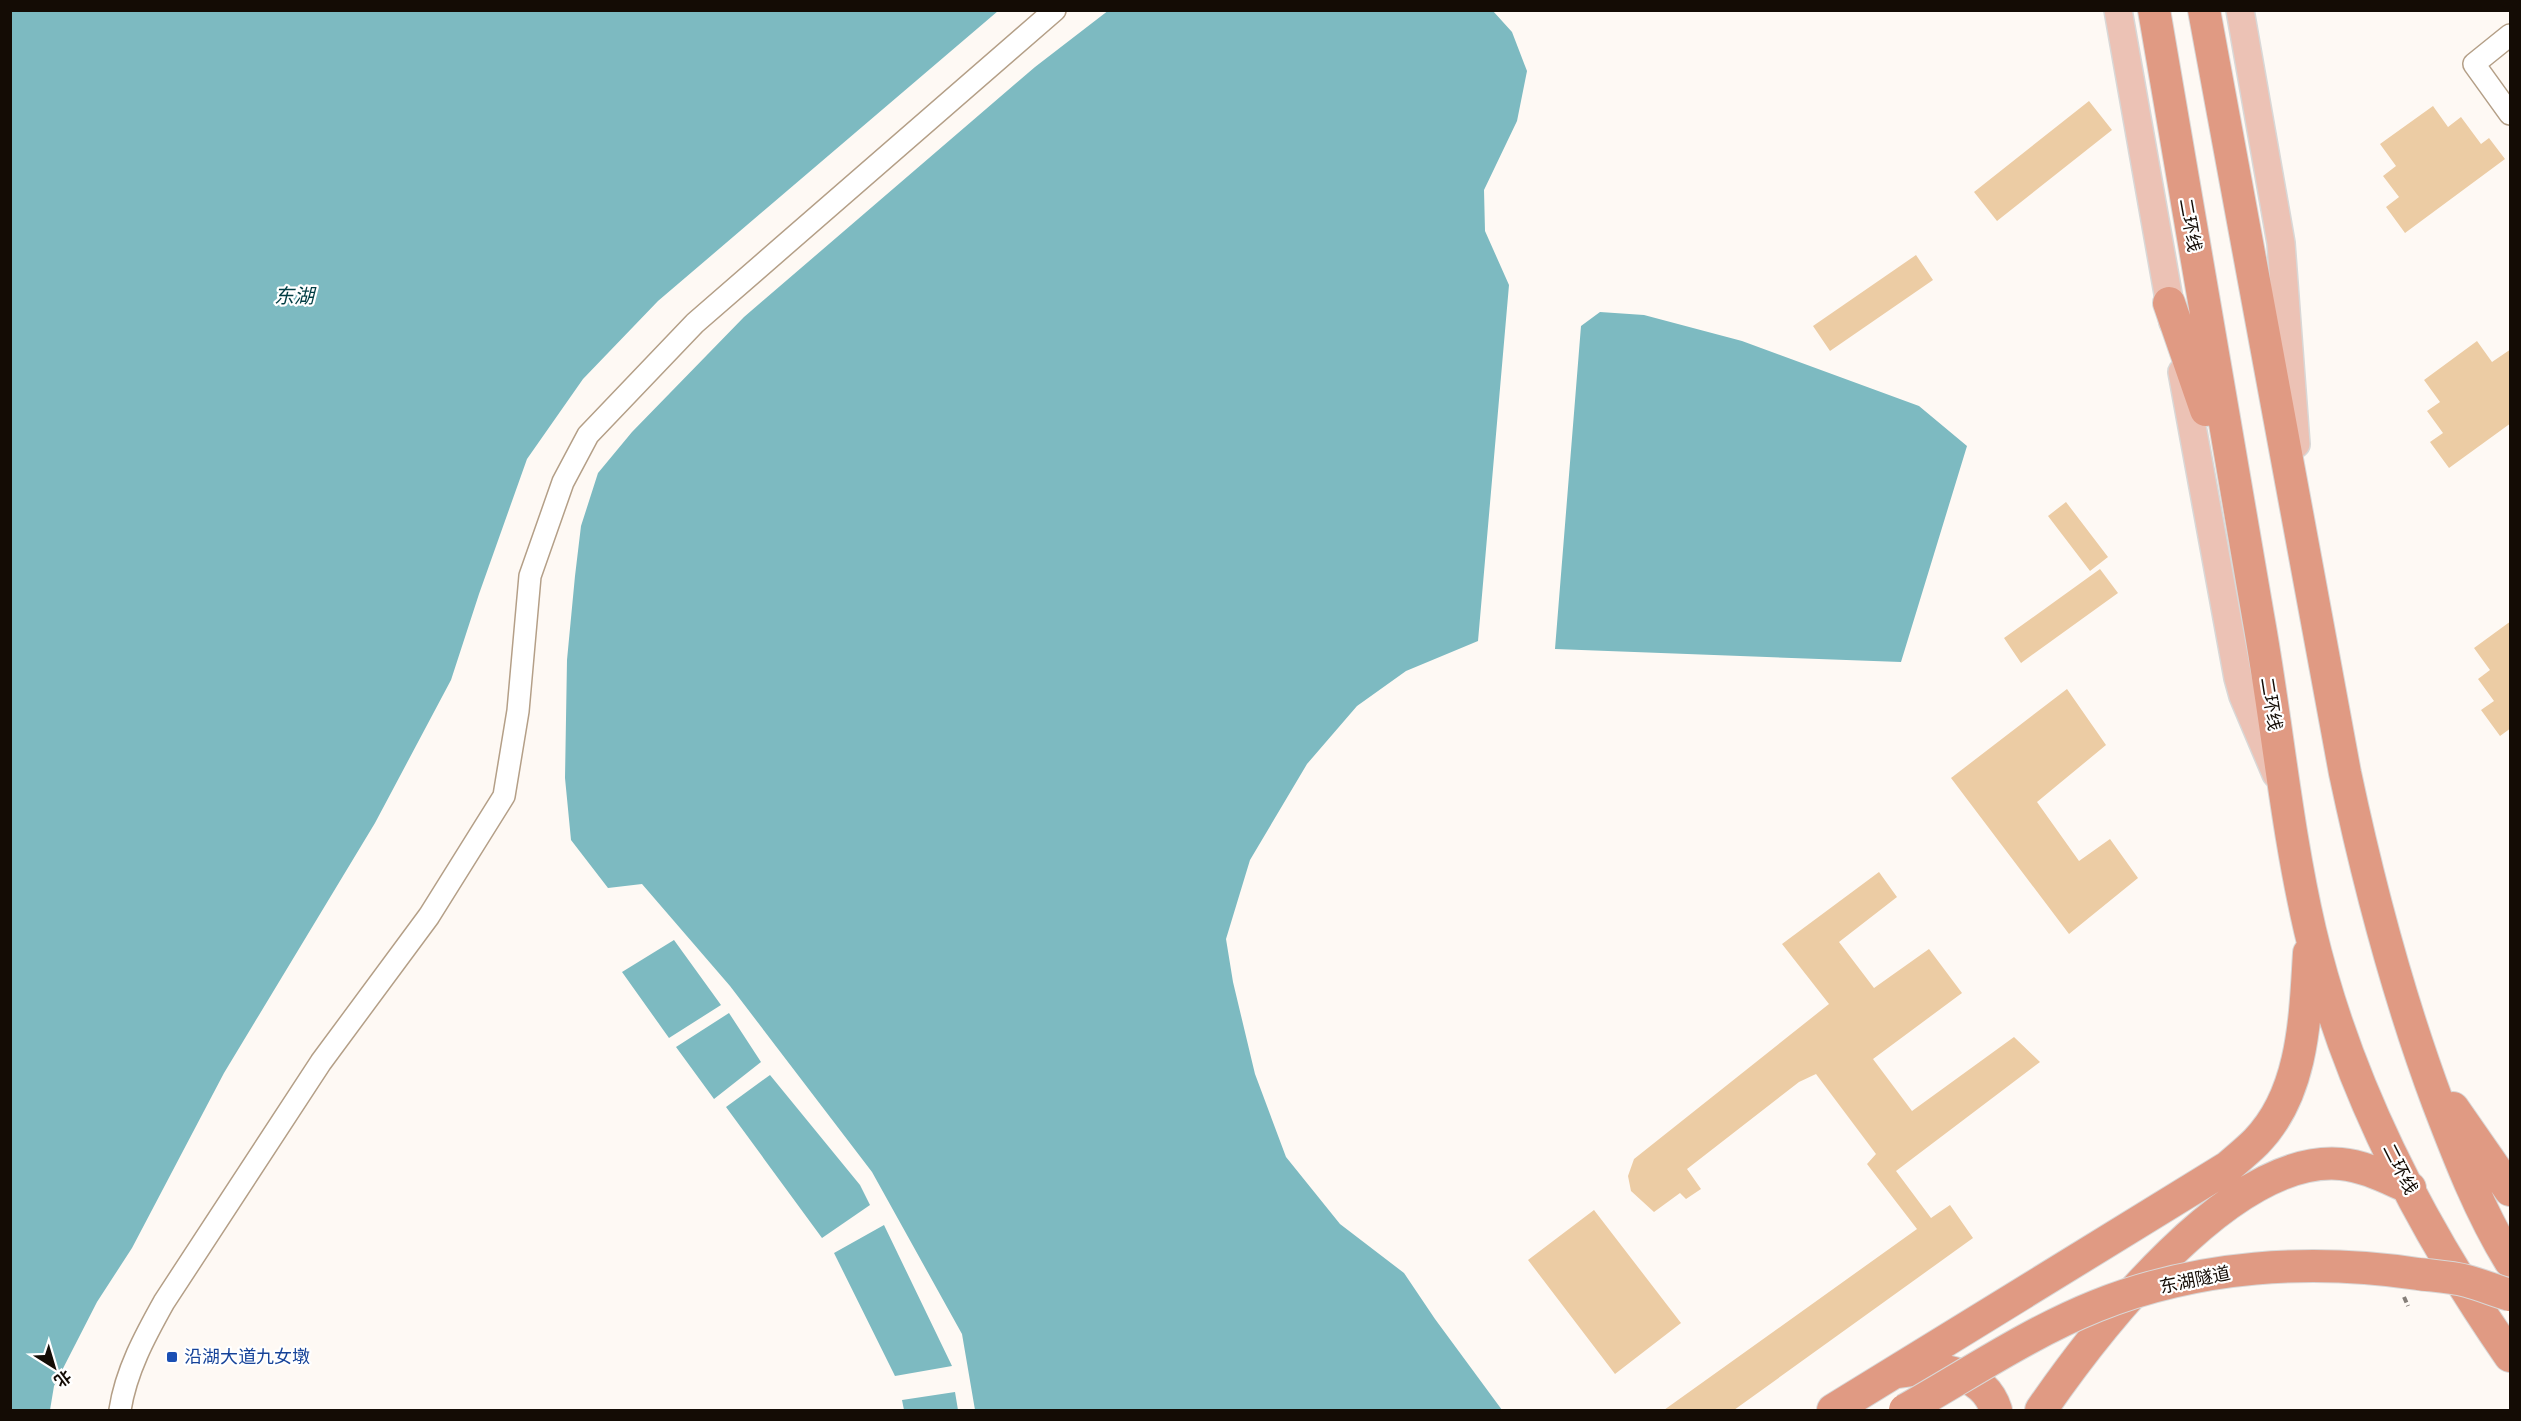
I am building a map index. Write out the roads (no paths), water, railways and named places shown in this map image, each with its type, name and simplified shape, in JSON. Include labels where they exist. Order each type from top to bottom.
[{"type":"highway","name":"二环线","points":[[2154,10],[2259,621],[2286,799],[2311,931],[2360,1086],[2445,1255],[2511,1356]]},
{"type":"highway","points":[[2205,10],[2303,550],[2345,773],[2367,873],[2390,960],[2423,1062],[2462,1166],[2511,1262]]},
{"type":"highway","points":[[2169,303],[2237,502]]},
{"type":"highway","points":[[1833,1410],[2228,1167],[2257,1141],[2276,1115],[2298,1061],[2311,931]]},
{"type":"highway","points":[[2423,1062],[2511,1190]]},
{"type":"highway","points":[[2041,1410],[2086,1347],[2157,1268],[2192,1233],[2263,1182],[2304,1167],[2342,1164],[2375,1172],[2410,1188]]},
{"type":"highway","name":"东湖隧道","points":[[1905,1410],[2023,1342],[2096,1306],[2170,1283],[2245,1269],[2313,1265],[2374,1268],[2467,1281],[2511,1295]]},
{"type":"highway","points":[[1893,1373],[1921,1368],[1946,1370],[1968,1378],[1984,1390],[1996,1410]]},
{"type":"main road","points":[[2118,10],[2238,678],[2243,696],[2286,799]]},
{"type":"main road","points":[[2240,10],[2281,243],[2303,550]]},
{"type":"street","points":[[120,1410],[129,1375],[142,1342],[164,1302],[321,1062],[429,916],[504,796],[518,711],[530,576],[563,482],[588,435],[695,323],[1054,10]]},
{"type":"street","points":[[2511,35],[2474,64],[2511,114]]},
{"type":"water","points":[[1109,10],[1493,11],[1512,32],[1527,71],[1517,121],[1484,190],[1485,231],[1509,285],[1478,641],[1406,671],[1357,706],[1307,764],[1250,860],[1226,939],[1233,982],[1255,1074],[1286,1157],[1340,1224],[1404,1273],[1502,1410],[975,1410],[962,1334],[872,1172],[730,986],[642,884],[608,888],[571,840],[565,778],[567,660],[581,526],[598,473],[632,432],[744,317],[1035,67]]},
{"type":"water","name":"东湖","points":[[10,11],[998,11],[658,301],[583,379],[527,459],[451,680],[375,823],[224,1073],[132,1248],[97,1302],[54,1386],[50,1410],[10,1410]]},
{"type":"water","points":[[1600,312],[1644,315],[1742,341],[1919,406],[1967,446],[1901,662],[1555,649],[1581,326]]},
{"type":"water","points":[[674,940],[721,1005],[669,1038],[622,972]]},
{"type":"water","points":[[729,1013],[761,1062],[714,1099],[676,1047]]},
{"type":"water","points":[[770,1075],[860,1185],[870,1205],[822,1238],[726,1107]]},
{"type":"water","points":[[884,1225],[952,1366],[895,1376],[834,1253]]},
{"type":"water","points":[[955,1392],[958,1410],[904,1410],[902,1400]]},
{"type":"place","name":"沿湖大道九女墩","points":[[172,1357]]}]
